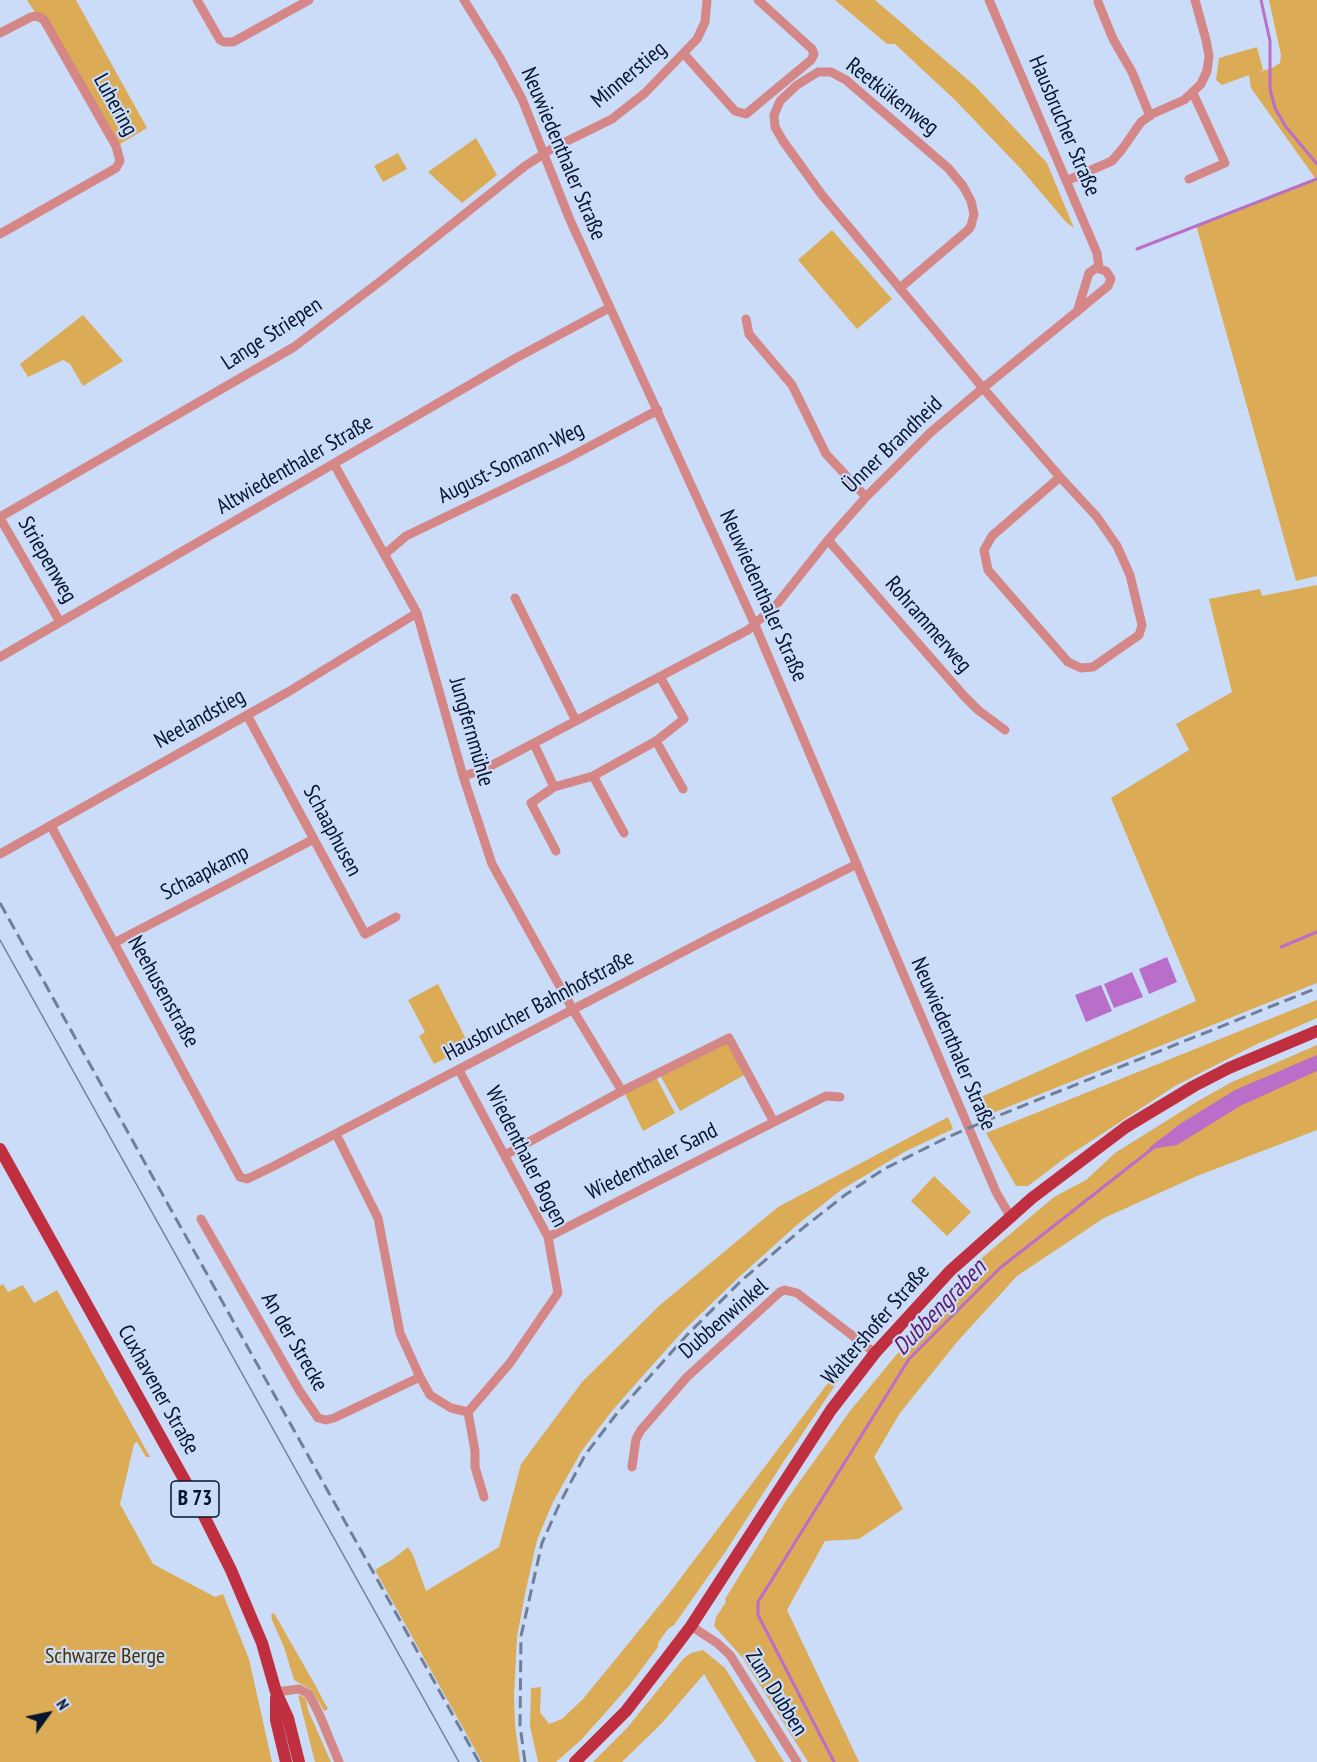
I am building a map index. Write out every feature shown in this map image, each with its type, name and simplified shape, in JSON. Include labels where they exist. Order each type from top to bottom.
[{"type":"main road","name":"Waltershofer Straße","points":[[575,1762],[626,1710],[691,1626],[804,1450],[875,1353],[950,1271],[1010,1216],[1083,1158],[1155,1108],[1242,1061],[1317,1031]]},
{"type":"main road","name":"Cuxhavener Straße","points":[[0,1149],[215,1538],[253,1618],[268,1659],[276,1692],[288,1718],[299,1762]]},
{"type":"main road","name":"Cuxhavener Straße","points":[[276,1692],[276,1720],[286,1762]]},
{"type":"street","points":[[197,0],[220,40],[224,42],[233,42],[309,0]]},
{"type":"street","name":"Neuwiedenthaler Straße","points":[[464,0],[522,99],[568,216],[755,625],[996,1192],[1010,1216]]},
{"type":"street","name":"Minnerstieg","points":[[544,153],[612,119],[645,93],[684,54],[702,31],[707,0]]},
{"type":"street","points":[[684,54],[735,111],[746,114],[811,60],[814,54],[758,0]]},
{"type":"street","name":"Hausbrucher Straße","points":[[989,0],[1097,253],[1099,268]]},
{"type":"street","points":[[1066,181],[1112,161],[1137,126],[1150,116],[1180,102],[1193,93],[1205,78],[1209,56],[1195,0]]},
{"type":"street","points":[[1098,2],[1113,39],[1132,72],[1150,116]]},
{"type":"street","name":"Luhering","points":[[0,33],[31,16],[44,20],[116,146],[120,161],[116,168],[0,234]]},
{"type":"street","name":"Reetkükenweg","points":[[900,288],[968,230],[974,214],[972,201],[948,168],[846,80],[831,72],[818,72],[808,76],[780,101],[775,110],[775,127],[783,141],[817,189],[983,388],[1097,517],[1117,546],[1130,575],[1142,625],[1139,634],[1093,667],[1081,668],[1068,662],[988,570],[984,550],[992,536],[1060,477]]},
{"type":"street","points":[[1189,179],[1225,163],[1193,93]]},
{"type":"street","name":"Lange Striepen","points":[[0,518],[294,347],[544,153]]},
{"type":"street","points":[[1077,312],[1086,279],[1091,271],[1099,268]]},
{"type":"street","name":"Ünner Brandheid","points":[[463,776],[483,770],[534,744],[744,633],[755,625],[777,604],[866,497],[931,432],[1109,284],[1108,273],[1099,268]]},
{"type":"street","name":"Altwiedenthaler Straße","points":[[0,657],[516,358],[609,308]]},
{"type":"street","points":[[746,319],[749,334],[792,385],[826,454],[866,497]]},
{"type":"street","name":"August-Somann-Weg","points":[[385,554],[406,536],[566,459],[658,410]]},
{"type":"street","name":"Jungfernmühle","points":[[334,464],[417,613],[463,776],[492,864],[573,1010]]},
{"type":"street","name":"Striepenweg","points":[[0,518],[60,622]]},
{"type":"street","name":"Rohrammerweg","points":[[828,540],[964,696],[978,710],[1005,730]]},
{"type":"street","points":[[515,598],[576,721]]},
{"type":"street","name":"Neelandstieg","points":[[0,854],[288,692],[417,613]]},
{"type":"street","points":[[556,851],[531,803],[554,787],[593,776],[656,741],[684,719],[660,677]]},
{"type":"street","name":"Schaaphusen","points":[[247,715],[365,934],[396,917]]},
{"type":"street","points":[[656,741],[683,789]]},
{"type":"street","points":[[534,744],[554,787]]},
{"type":"street","points":[[593,776],[624,833]]},
{"type":"street","name":"Neehusenstraße","points":[[51,826],[240,1177]]},
{"type":"street","name":"Schaapkamp","points":[[114,943],[314,838]]},
{"type":"street","name":"Hausbrucher Bahnhofstraße","points":[[240,1177],[251,1178],[857,864]]},
{"type":"street","points":[[573,1010],[622,1091]]},
{"type":"street","points":[[506,1155],[622,1091],[729,1038],[774,1122]]},
{"type":"street","name":"Wiedenthaler Bogen","points":[[459,1070],[548,1237],[558,1293],[510,1363],[468,1412]]},
{"type":"street","name":"Wiedenthaler Sand","points":[[548,1237],[826,1096],[840,1097]]},
{"type":"street","points":[[336,1134],[378,1218],[400,1333],[420,1377],[430,1395],[451,1408],[468,1412],[475,1451],[475,1467],[484,1497]]},
{"type":"street","name":"An der Strecke","points":[[201,1219],[298,1390],[318,1418],[326,1420],[334,1418],[420,1377]]},
{"type":"street","name":"Dubbenwinkel","points":[[632,1467],[636,1438],[641,1430],[687,1377],[780,1292],[785,1290],[797,1293],[875,1353]]},
{"type":"street","name":"Zum Dubben","points":[[691,1626],[717,1643],[730,1655],[797,1762]]},
{"type":"street","points":[[276,1692],[299,1689],[309,1694],[339,1762]]},
{"type":"green space","points":[[27,0],[76,0],[147,128],[120,144]]},
{"type":"green space","points":[[835,0],[875,0],[975,86],[1047,163],[1074,228],[955,100],[895,44],[887,44]]},
{"type":"green space","points":[[1269,0],[1317,0],[1317,576],[1296,581],[1196,225],[1315,178],[1251,88],[1249,75],[1222,85],[1216,80],[1219,58],[1257,47],[1263,70],[1256,73],[1280,63],[1281,55]]},
{"type":"green space","points":[[476,138],[497,175],[462,203],[428,172]]},
{"type":"green space","points":[[398,153],[407,169],[383,182],[374,166]]},
{"type":"green space","points":[[832,230],[892,299],[857,329],[798,260]]},
{"type":"green space","points":[[83,315],[123,361],[83,386],[70,364],[63,360],[28,377],[20,364]]},
{"type":"green space","points":[[1317,585],[1317,983],[988,1115],[972,1101],[1196,1001],[1111,798],[1189,750],[1176,724],[1232,692],[1209,599],[1260,589],[1262,596]]},
{"type":"green space","points":[[438,984],[467,1041],[452,1050],[467,1042],[469,1046],[434,1064],[419,1036],[425,1032],[408,1000]]},
{"type":"green space","points":[[1317,1000],[1317,1018],[1255,1045],[1175,1086],[1065,1158],[1028,1186],[1016,1186],[986,1133]]},
{"type":"green space","points":[[729,1041],[746,1074],[680,1111],[660,1075]]},
{"type":"green space","points":[[1317,1045],[1317,1130],[1197,1176],[1104,1218],[1017,1276],[957,1342],[900,1413],[874,1457],[903,1509],[859,1539],[825,1541],[787,1610],[859,1762],[808,1762],[743,1658],[714,1626],[716,1617],[726,1602],[725,1599],[785,1502],[850,1411],[983,1257],[1054,1197],[1086,1180],[1115,1153],[1232,1082]]},
{"type":"green space","points":[[656,1077],[675,1113],[643,1131],[624,1092]]},
{"type":"green space","points":[[948,1117],[953,1129],[906,1151],[841,1190],[798,1224],[738,1278],[684,1330],[647,1371],[611,1412],[581,1452],[553,1502],[537,1540],[525,1594],[517,1637],[514,1696],[520,1762],[482,1762],[375,1570],[408,1547],[426,1591],[499,1547],[521,1464],[582,1382],[660,1305],[778,1207]]},
{"type":"green space","points":[[934,1176],[971,1212],[947,1236],[911,1201]]},
{"type":"green space","name":"Schwarze Berge","points":[[3,1284],[8,1292],[23,1285],[34,1303],[57,1290],[150,1457],[146,1457],[137,1442],[134,1444],[120,1504],[153,1564],[215,1597],[223,1594],[249,1659],[272,1762],[0,1762],[0,1286]]},
{"type":"green space","points":[[850,1354],[856,1357],[784,1461],[726,1551],[629,1686],[581,1740],[556,1762],[538,1762],[530,1726],[531,1688],[541,1687],[540,1712],[549,1724],[562,1719],[583,1699],[667,1596]]},
{"type":"green space","points":[[274,1613],[328,1709],[324,1711],[312,1690],[294,1680],[284,1647],[272,1620],[271,1615]]},
{"type":"green space","points":[[703,1650],[725,1668],[784,1762],[756,1762],[704,1674],[662,1723],[622,1762],[593,1762],[627,1728],[683,1659],[691,1653]]},
{"type":"green space","points":[[298,1695],[306,1698],[308,1710],[331,1762],[315,1762]]},
{"type":"shaded area","points":[[1167,957],[1177,982],[1149,994],[1139,969]]},
{"type":"shaded area","points":[[1132,972],[1143,997],[1114,1008],[1104,984]]},
{"type":"shaded area","points":[[1101,985],[1112,1011],[1086,1022],[1075,995]]},
{"type":"shaded area","points":[[1317,1055],[1317,1071],[1240,1106],[1177,1145],[1151,1149],[1150,1147],[1180,1124],[1235,1090]]},
{"type":"waterway","points":[[1261,0],[1270,41],[1270,89],[1275,108],[1286,127],[1317,164]]},
{"type":"waterway","points":[[1137,249],[1317,179]]},
{"type":"waterway","points":[[1281,947],[1317,932]]},
{"type":"waterway","name":"Dubbengraben","points":[[834,1762],[758,1615],[758,1602],[909,1359],[1000,1268],[1153,1148]]},
{"type":"tram line","points":[[0,940],[459,1762]]},
{"type":"railway","points":[[0,903],[479,1762]]},
{"type":"railway","points":[[525,1762],[520,1725],[521,1636],[542,1543],[559,1505],[585,1455],[618,1412],[687,1335],[741,1281],[845,1195],[884,1169],[990,1119],[1317,988]]}]
